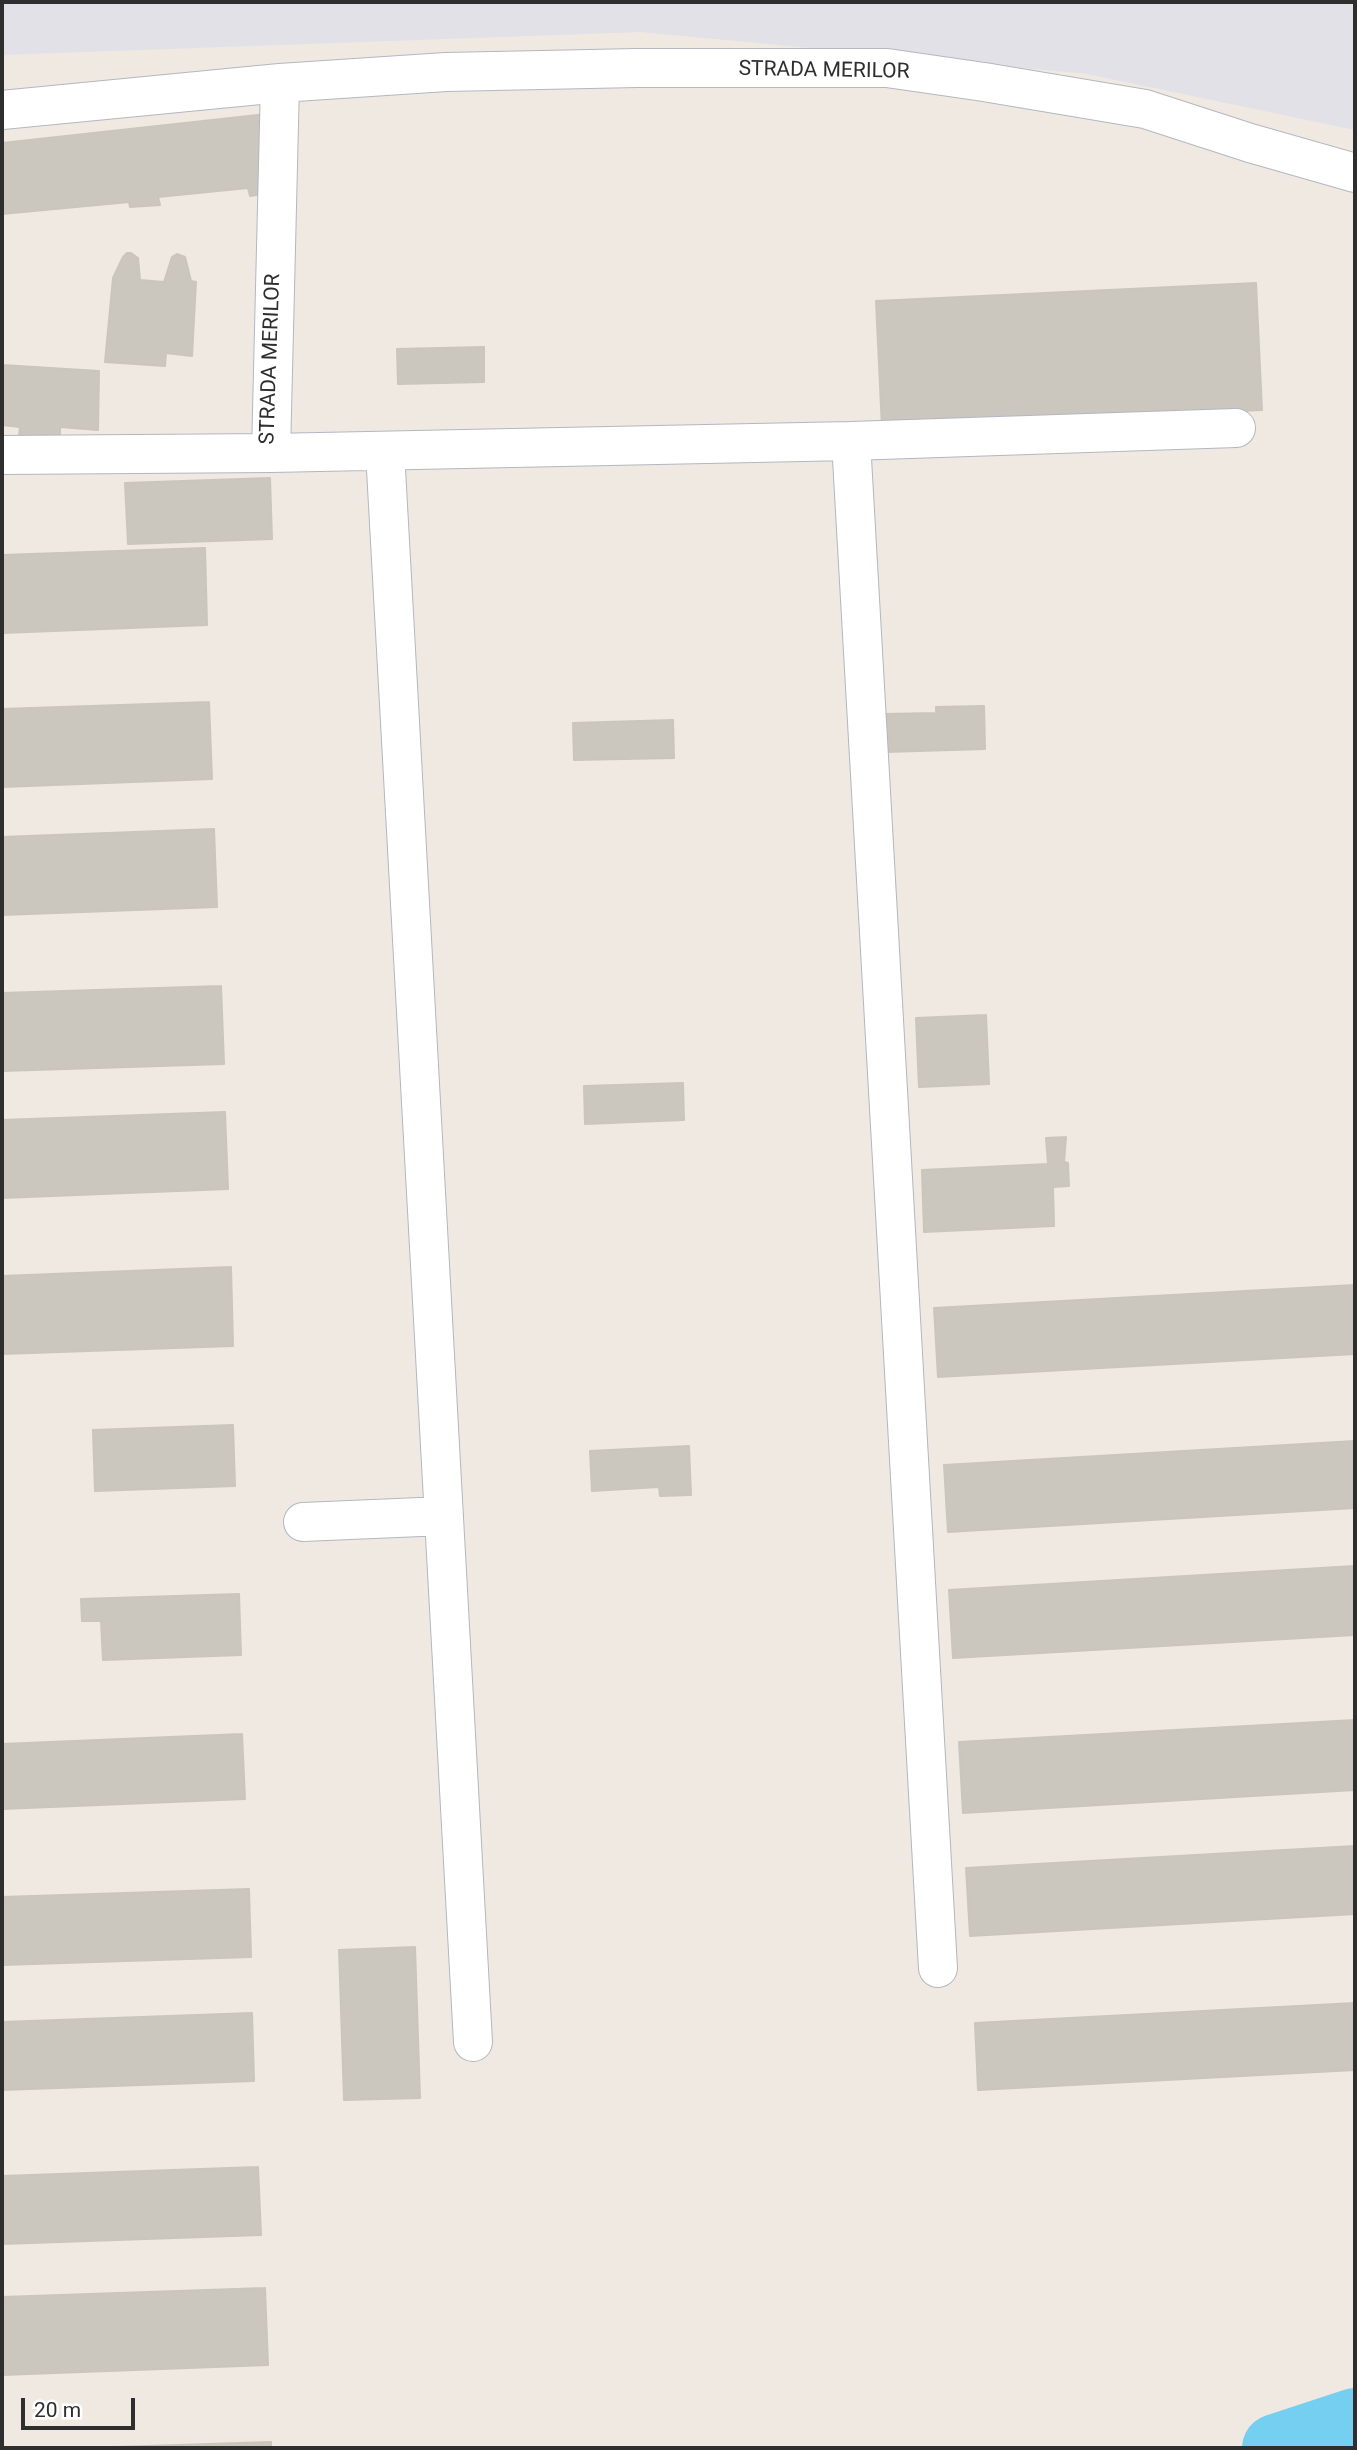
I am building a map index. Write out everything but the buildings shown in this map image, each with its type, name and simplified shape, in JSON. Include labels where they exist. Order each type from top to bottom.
[{"type":"street","name":"STRADA MERILOR","points":[[2,110],[280,83],[459,72],[637,68],[887,68],[1145,109],[1355,173]]},
{"type":"street","name":"STRADA MERILOR","points":[[2,455],[271,453],[280,83]]},
{"type":"street","points":[[271,453],[851,441],[1236,428]]},
{"type":"street","points":[[851,441],[938,1968]]},
{"type":"street","points":[[385,451],[472,2042]]},
{"type":"street","points":[[303,1522],[444,1516]]},
{"type":"shaded area","points":[[2,2],[1355,2],[1355,130],[1087,74],[640,32],[2,55]]},
{"type":"waterway","points":[[1276,2448],[1355,2422]]}]
